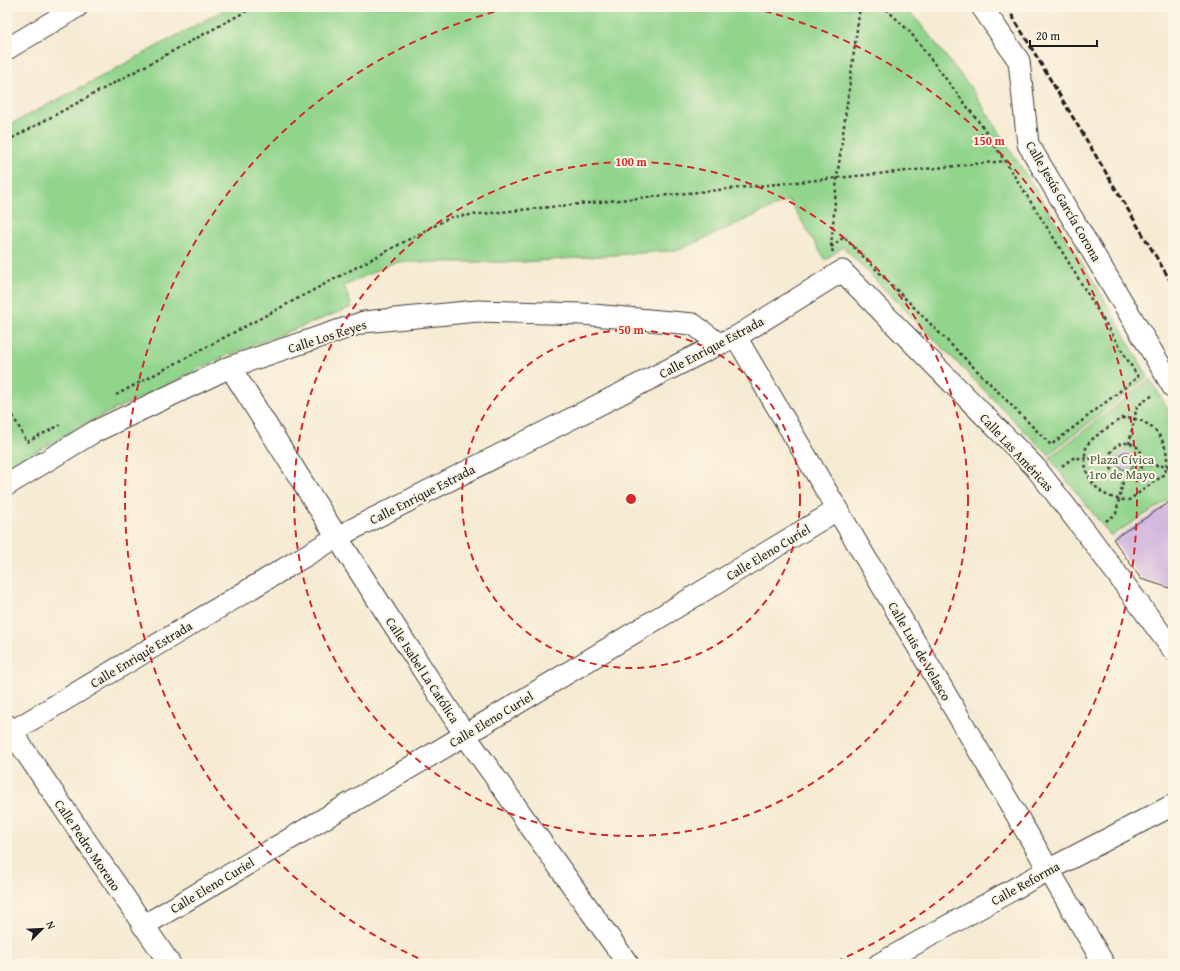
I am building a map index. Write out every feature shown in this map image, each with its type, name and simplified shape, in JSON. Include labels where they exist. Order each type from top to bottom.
[{"type":"street","points":[[7,49],[77,7]]},
{"type":"street","name":"Calle Jesús García Corona","points":[[982,7],[1019,61],[1028,144],[1172,385]]},
{"type":"street","name":"Calle Enrique Estrada","points":[[9,729],[337,537],[727,340],[842,271]]},
{"type":"street","name":"Calle Las Américas","points":[[842,271],[1035,467],[1088,535],[1173,650]]},
{"type":"street","name":"Calle Los Reyes","points":[[7,484],[94,432],[230,368],[364,322],[477,311],[582,314],[693,324],[727,340]]},
{"type":"street","name":"Calle Luis de Velasco","points":[[727,340],[837,510],[1104,964]]},
{"type":"street","name":"Calle Isabel La Católica","points":[[230,368],[465,735],[628,964]]},
{"type":"street","name":"Calle Eleno Curiel","points":[[143,926],[465,735],[837,510]]},
{"type":"street","name":"Calle Pedro Moreno","points":[[9,729],[170,964]]},
{"type":"street","name":"Calle Reforma","points":[[879,964],[1048,870],[1173,805]]},
{"type":"path","points":[[7,141],[254,7]]},
{"type":"path","points":[[842,271],[831,247],[837,178],[860,7]]},
{"type":"path","points":[[831,247],[844,237],[1051,445],[1138,377],[1055,240],[985,130],[910,32],[884,7]]},
{"type":"path","points":[[112,397],[451,217],[1005,161]]},
{"type":"path","points":[[1129,444],[1137,406],[1172,385]]},
{"type":"path","points":[[7,405],[27,442],[63,423]]},
{"type":"path","points":[[1122,418],[1134,418],[1148,424],[1158,434],[1165,446],[1167,459],[1165,474],[1129,500],[1120,500],[1109,497],[1097,489],[1089,478],[1085,466],[1085,452],[1089,442],[1122,418]]},
{"type":"path","points":[[1124,443],[1138,448],[1143,458],[1143,464],[1137,473],[1132,476],[1124,477],[1116,474],[1112,470],[1109,459],[1113,449],[1124,443]]},
{"type":"path","points":[[1061,467],[1073,458],[1109,459]]},
{"type":"path","points":[[1143,464],[1173,467]]},
{"type":"path","points":[[1104,523],[1116,514],[1124,477]]},
{"type":"green space","points":[[229,7],[904,7],[918,21],[971,88],[1097,287],[1148,377],[1048,455],[843,247],[825,260],[789,200],[679,250],[524,262],[395,262],[344,286],[352,307],[226,356],[91,421],[7,468],[7,126]]},
{"type":"green space","name":"Plaza Cívica 1ro de Mayo","points":[[1150,379],[1173,417],[1173,497],[1111,536],[1049,458]]},
{"type":"building","points":[[1126,452],[1132,455],[1135,461],[1132,467],[1126,470],[1120,467],[1117,461],[1120,455]]},
{"type":"building","points":[[1173,500],[1173,589],[1141,579],[1113,539]]},
{"type":"railway","points":[[1007,7],[1173,285]]}]
